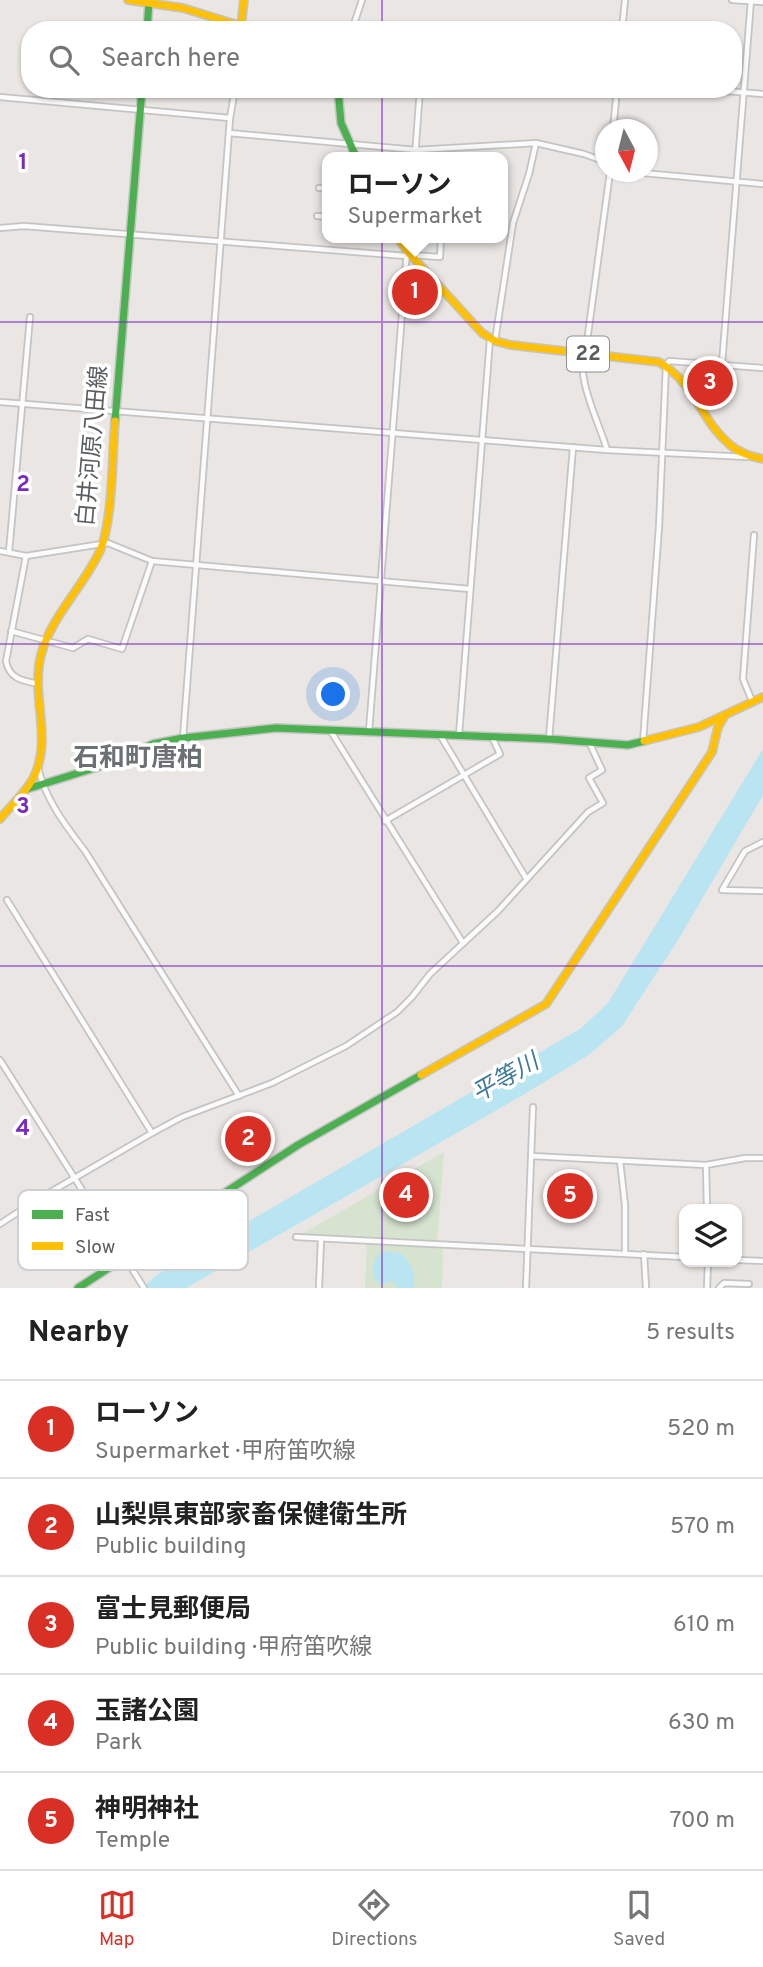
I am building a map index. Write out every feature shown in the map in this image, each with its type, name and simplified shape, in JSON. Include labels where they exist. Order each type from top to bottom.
[{"type":"street","points":[[128,0],[183,8],[220,21]]},
{"type":"street","points":[[242,21],[244,0]]},
{"type":"street","points":[[355,21],[362,0]]},
{"type":"street","points":[[623,21],[625,0]]},
{"type":"street","points":[[732,0],[763,2]]},
{"type":"street","points":[[722,364],[750,1]]},
{"type":"street","points":[[148,21],[149,2]]},
{"type":"street","points":[[743,93],[763,94]]},
{"type":"street","points":[[0,97],[230,118]]},
{"type":"street","name":"白井河原八田線","points":[[0,819],[26,789],[38,765],[42,740],[40,659],[46,641],[92,567],[103,544],[107,527],[142,98]]},
{"type":"street","points":[[183,738],[233,98]]},
{"type":"street","points":[[339,98],[341,123],[354,152]]},
{"type":"street","points":[[416,150],[419,98]]},
{"type":"street","points":[[614,119],[616,98]]},
{"type":"street","points":[[229,133],[416,150],[536,143],[595,158]]},
{"type":"street","points":[[459,735],[482,439],[493,340],[513,223],[536,143]]},
{"type":"street","points":[[658,174],[763,184]]},
{"type":"street","points":[[607,450],[586,389],[582,362],[609,182]]},
{"type":"street","points":[[317,216],[322,216]]},
{"type":"street","points":[[0,228],[24,226],[131,233],[440,257],[441,243]]},
{"type":"street","points":[[401,243],[408,254],[471,321],[493,340]]},
{"type":"street","points":[[369,731],[408,243]]},
{"type":"street","points":[[9,552],[30,317]]},
{"type":"street","name":"22","points":[[493,340],[666,365]]},
{"type":"street","points":[[643,743],[659,527],[666,365],[669,361],[763,368]]},
{"type":"street","points":[[666,365],[680,375],[726,443],[747,457]]},
{"type":"street","points":[[0,402],[607,450],[763,459]]},
{"type":"street","points":[[549,739],[573,447]]},
{"type":"street","points":[[752,701],[743,679],[754,535]]},
{"type":"street","points":[[0,551],[26,555],[108,543],[152,561],[470,589]]},
{"type":"street","points":[[26,555],[3,661],[11,675],[39,684]]},
{"type":"street","points":[[11,631],[73,648],[88,639],[122,649],[152,561]]},
{"type":"street","points":[[26,789],[101,766],[153,744],[183,738],[276,728],[549,739],[628,745],[643,743],[724,718],[763,697]]},
{"type":"street","points":[[229,1190],[298,1145],[546,1004],[712,752],[718,727],[724,718]]},
{"type":"street","points":[[329,729],[463,943]]},
{"type":"street","points":[[440,735],[526,878]]},
{"type":"street","points":[[386,821],[500,754],[492,737]]},
{"type":"street","points":[[55,1190],[182,1117],[239,1096],[346,1046],[406,1004],[430,974],[498,911],[587,812],[603,803],[589,779],[602,770],[589,742]]},
{"type":"street","points":[[38,765],[42,785],[65,825],[85,851],[239,1096]]},
{"type":"street","points":[[763,842],[745,851],[722,890],[763,891]]},
{"type":"street","points":[[7,900],[152,1133]]},
{"type":"street","points":[[0,1060],[82,1190]]},
{"type":"street","points":[[526,1288],[533,1107]]},
{"type":"street","points":[[531,1156],[706,1165],[745,1158],[763,1158]]},
{"type":"street","points":[[620,1161],[625,1205],[625,1254]]},
{"type":"street","points":[[706,1165],[707,1204]]},
{"type":"street","points":[[0,1224],[18,1213]]},
{"type":"street","points":[[296,1237],[679,1257]]},
{"type":"street","points":[[319,1288],[321,1239]]},
{"type":"street","points":[[644,1254],[647,1288]]},
{"type":"street","points":[[742,1260],[763,1261]]},
{"type":"street","points":[[707,1288],[708,1267]]},
{"type":"street","points":[[78,1288],[106,1270]]},
{"type":"street","points":[[132,1270],[142,1285],[134,1288]]},
{"type":"street","points":[[719,1288],[724,1283],[750,1284]]},
{"type":"green space","points":[[444,1152],[437,1244],[443,1244],[442,1288],[365,1288],[367,1241],[297,1237]]},
{"type":"water","name":"平等川","points":[[763,749],[763,795],[678,940],[622,1026],[590,1054],[523,1095],[248,1252],[248,1222],[580,1029],[608,1003]]},
{"type":"water","points":[[384,1251],[402,1254],[411,1266],[413,1288],[398,1288],[392,1281],[383,1284],[376,1280],[373,1274],[375,1259]]},
{"type":"water","points":[[165,1270],[217,1270],[186,1288],[142,1288]]},
{"type":"traffic: fast","points":[[148,21],[149,2]]},
{"type":"traffic: fast","points":[[115,421],[141,98]]},
{"type":"traffic: fast","points":[[339,98],[341,123],[354,152]]},
{"type":"traffic: fast","points":[[27,789],[101,766],[153,744],[276,728],[549,739],[628,745],[644,741]]},
{"type":"traffic: fast","points":[[229,1190],[298,1145],[421,1075]]},
{"type":"traffic: fast","points":[[78,1288],[106,1270]]},
{"type":"traffic: slow","points":[[128,0],[183,8],[225,21]]},
{"type":"traffic: slow","points":[[242,21],[244,0]]},
{"type":"traffic: slow","points":[[401,243],[482,333],[495,341],[659,362],[682,381],[711,424],[729,444],[745,454],[763,459]]},
{"type":"traffic: slow","points":[[0,819],[29,785],[40,758],[42,729],[38,685],[41,655],[46,641],[59,615],[92,566],[104,540],[115,421]]},
{"type":"traffic: slow","points":[[644,741],[699,727],[763,697]]},
{"type":"traffic: slow","points":[[421,1075],[546,1004],[712,752],[718,727],[724,717]]},
{"type":"place","name":"ローソン","points":[[415,292]]},
{"type":"place","name":"富士見郵便局","points":[[710,383]]},
{"type":"place","name":"山梨県東部家畜保健衛生所","points":[[248,1139]]},
{"type":"place","name":"玉諸公園","points":[[406,1195]]},
{"type":"place","name":"神明神社","points":[[570,1196]]},
{"type":"district","name":"石和町唐柏","points":[[138,759]]}]
